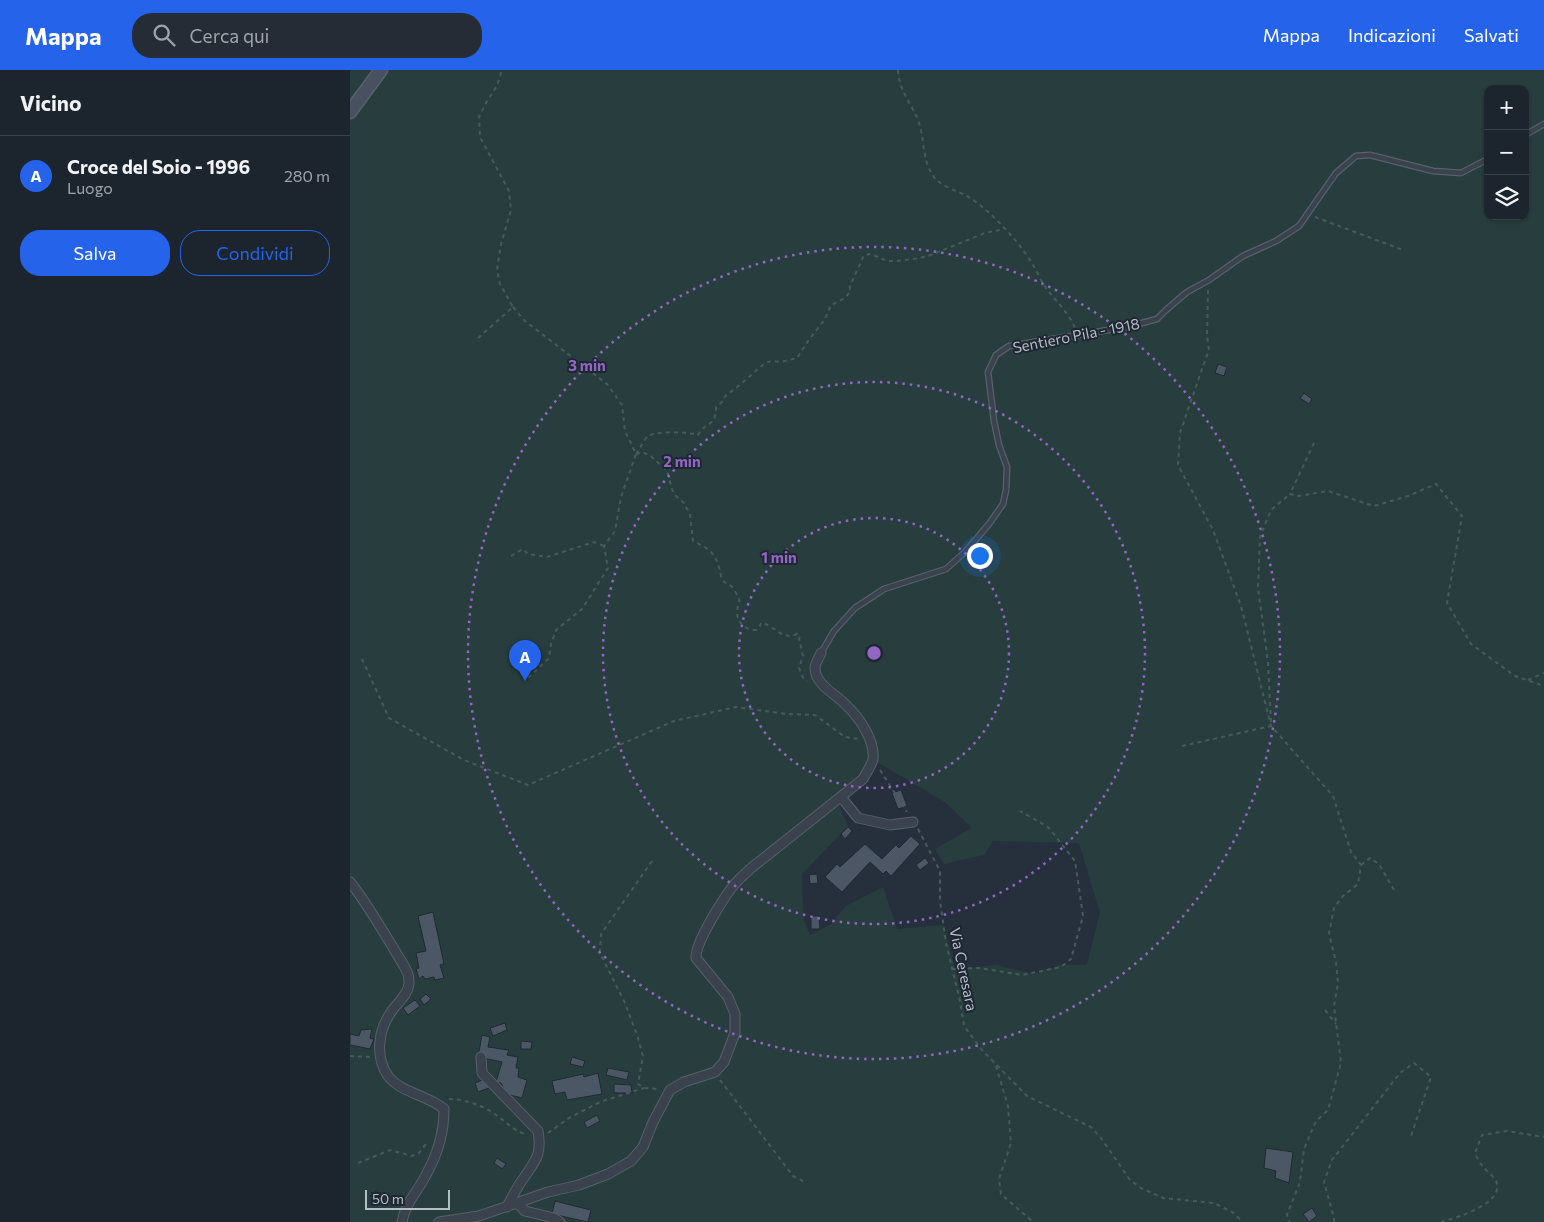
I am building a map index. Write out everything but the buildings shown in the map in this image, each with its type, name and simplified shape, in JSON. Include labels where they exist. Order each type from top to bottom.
[{"type":"street","points":[[350,112],[381,70]]},
{"type":"street","points":[[439,1222],[479,1216],[548,1192],[578,1185],[608,1174],[632,1161],[643,1147],[653,1122],[670,1090],[684,1082],[715,1072],[724,1062],[735,1033],[735,1014],[728,997],[696,958],[696,952],[709,926],[734,885],[771,852],[863,779],[873,760],[871,740],[864,728],[848,706],[824,687],[817,678],[815,667],[821,653]]},
{"type":"street","points":[[840,798],[858,818],[890,825],[913,822]]},
{"type":"street","points":[[350,882],[408,973],[409,986],[404,997],[391,1012],[380,1034],[380,1058],[389,1078],[406,1090],[434,1102],[444,1109],[444,1127],[439,1144],[428,1173],[404,1213],[402,1222]]},
{"type":"street","points":[[482,1057],[482,1073],[538,1131],[540,1138],[538,1156],[507,1207]]},
{"type":"street","points":[[517,1203],[525,1211],[554,1218],[560,1222]]},
{"type":"lane","points":[[1529,133],[1544,124]]},
{"type":"lane","name":"Sentiero Pila - 1918","points":[[821,653],[834,631],[855,608],[884,590],[946,569],[965,552],[1003,504],[1007,467],[999,445],[994,422],[988,372],[996,355],[1009,346],[1127,327],[1157,319],[1187,292],[1209,280],[1243,256],[1299,226],[1336,173],[1356,156],[1370,155],[1433,171],[1461,173],[1484,161]]},
{"type":"path","points":[[502,70],[497,86],[479,117],[480,137],[509,191],[511,210],[501,244],[498,270],[500,284],[513,306],[525,321],[607,384],[622,405],[625,431],[636,454]]},
{"type":"path","points":[[898,70],[898,81],[919,121],[925,146],[926,161],[935,179],[974,200],[1004,229],[1021,248],[1045,286],[1072,320],[1078,335]]},
{"type":"path","points":[[1308,214],[1402,250]]},
{"type":"path","points":[[525,681],[549,658],[556,630],[582,609],[608,568],[604,546],[615,531],[621,497],[636,454],[647,437],[652,434],[683,432],[698,435],[713,420],[716,415],[716,407],[726,395],[752,376],[765,363],[797,358],[808,340],[825,319],[832,305],[845,298],[850,292],[850,286],[864,255],[871,254],[887,260],[897,261],[920,258],[932,255],[985,233],[1004,229]]},
{"type":"path","points":[[1209,280],[1207,297],[1209,350],[1180,433],[1178,465],[1213,530],[1238,598],[1271,726],[1333,796],[1351,852],[1361,865]]},
{"type":"path","points":[[478,338],[513,306]]},
{"type":"path","points":[[1271,726],[1268,662],[1258,588],[1260,537],[1271,510],[1290,494],[1314,443]]},
{"type":"path","points":[[636,454],[643,452],[652,457],[667,471],[674,494],[683,502],[690,514],[693,541],[711,551],[719,565],[721,577],[726,584],[731,586],[739,598],[737,611],[740,623],[749,630],[756,630],[761,623],[766,623],[776,632],[800,636],[803,656],[799,668],[804,680],[812,682],[810,685],[812,686],[819,680]]},
{"type":"path","points":[[1290,494],[1299,496],[1328,491],[1374,506],[1408,496],[1436,484],[1462,516],[1447,604],[1471,644],[1514,676],[1544,686]]},
{"type":"path","points":[[511,556],[523,549],[528,554],[548,557],[594,542],[604,546]]},
{"type":"path","points":[[362,659],[389,718],[464,760],[528,785],[674,721],[736,707],[815,716],[845,737],[871,740]]},
{"type":"path","points":[[1528,680],[1544,673]]},
{"type":"path","points":[[1182,746],[1271,726]]},
{"type":"path","name":"Via Ceresara","points":[[873,760],[930,850],[940,871],[940,901],[946,943],[964,1026],[982,1050],[1027,1096],[1090,1127],[1101,1138],[1130,1180],[1141,1188],[1163,1198],[1214,1203],[1232,1212],[1243,1222]]},
{"type":"path","points":[[952,969],[979,968],[1022,975],[1061,967],[1071,959],[1084,916],[1075,861],[1048,827],[1020,811]]},
{"type":"path","points":[[1290,1222],[1288,1215],[1300,1182],[1304,1149],[1316,1122],[1328,1110],[1341,1063],[1334,1006],[1338,982],[1336,962],[1329,933],[1334,908],[1343,896],[1358,884],[1361,865],[1370,858],[1379,864],[1394,890]]},
{"type":"path","points":[[644,1088],[638,1084],[643,1056],[637,1035],[625,1004],[600,954],[601,934],[652,861]]},
{"type":"path","points":[[1325,1010],[1336,1024]]},
{"type":"path","points":[[350,1056],[380,1058]]},
{"type":"path","points":[[1334,1222],[1324,1182],[1332,1160],[1400,1073],[1414,1063],[1431,1077],[1410,1136]]},
{"type":"path","points":[[995,1064],[1008,1106],[1011,1144],[999,1178],[1001,1194],[1033,1222]]},
{"type":"path","points":[[715,1072],[793,1176],[803,1180]]},
{"type":"path","points":[[446,1099],[473,1103],[490,1111],[515,1130],[540,1138],[569,1118],[600,1102],[644,1088],[670,1090]]},
{"type":"path","points":[[1441,1222],[1473,1212],[1491,1199],[1497,1189],[1496,1180],[1478,1162],[1475,1153],[1482,1135],[1507,1130],[1544,1137]]},
{"type":"path","points":[[358,1163],[390,1150],[412,1156],[420,1152],[432,1136],[436,1138],[439,1144]]},
{"type":"green space","points":[[350,70],[375,70],[350,102]]},
{"type":"green space","points":[[386,70],[1544,70],[1544,1222],[350,1222],[350,118],[373,92]],"holes":[[[877,762],[945,802],[972,828],[935,849],[944,864],[984,855],[993,841],[1079,843],[1100,913],[1087,965],[1060,965],[1033,974],[996,965],[955,969],[943,925],[897,929],[883,887],[846,906],[830,925],[810,935],[803,918],[802,874],[848,826],[835,796]]]},
{"type":"place","name":"Croce del Soio - 1996","points":[[525,681]]}]
